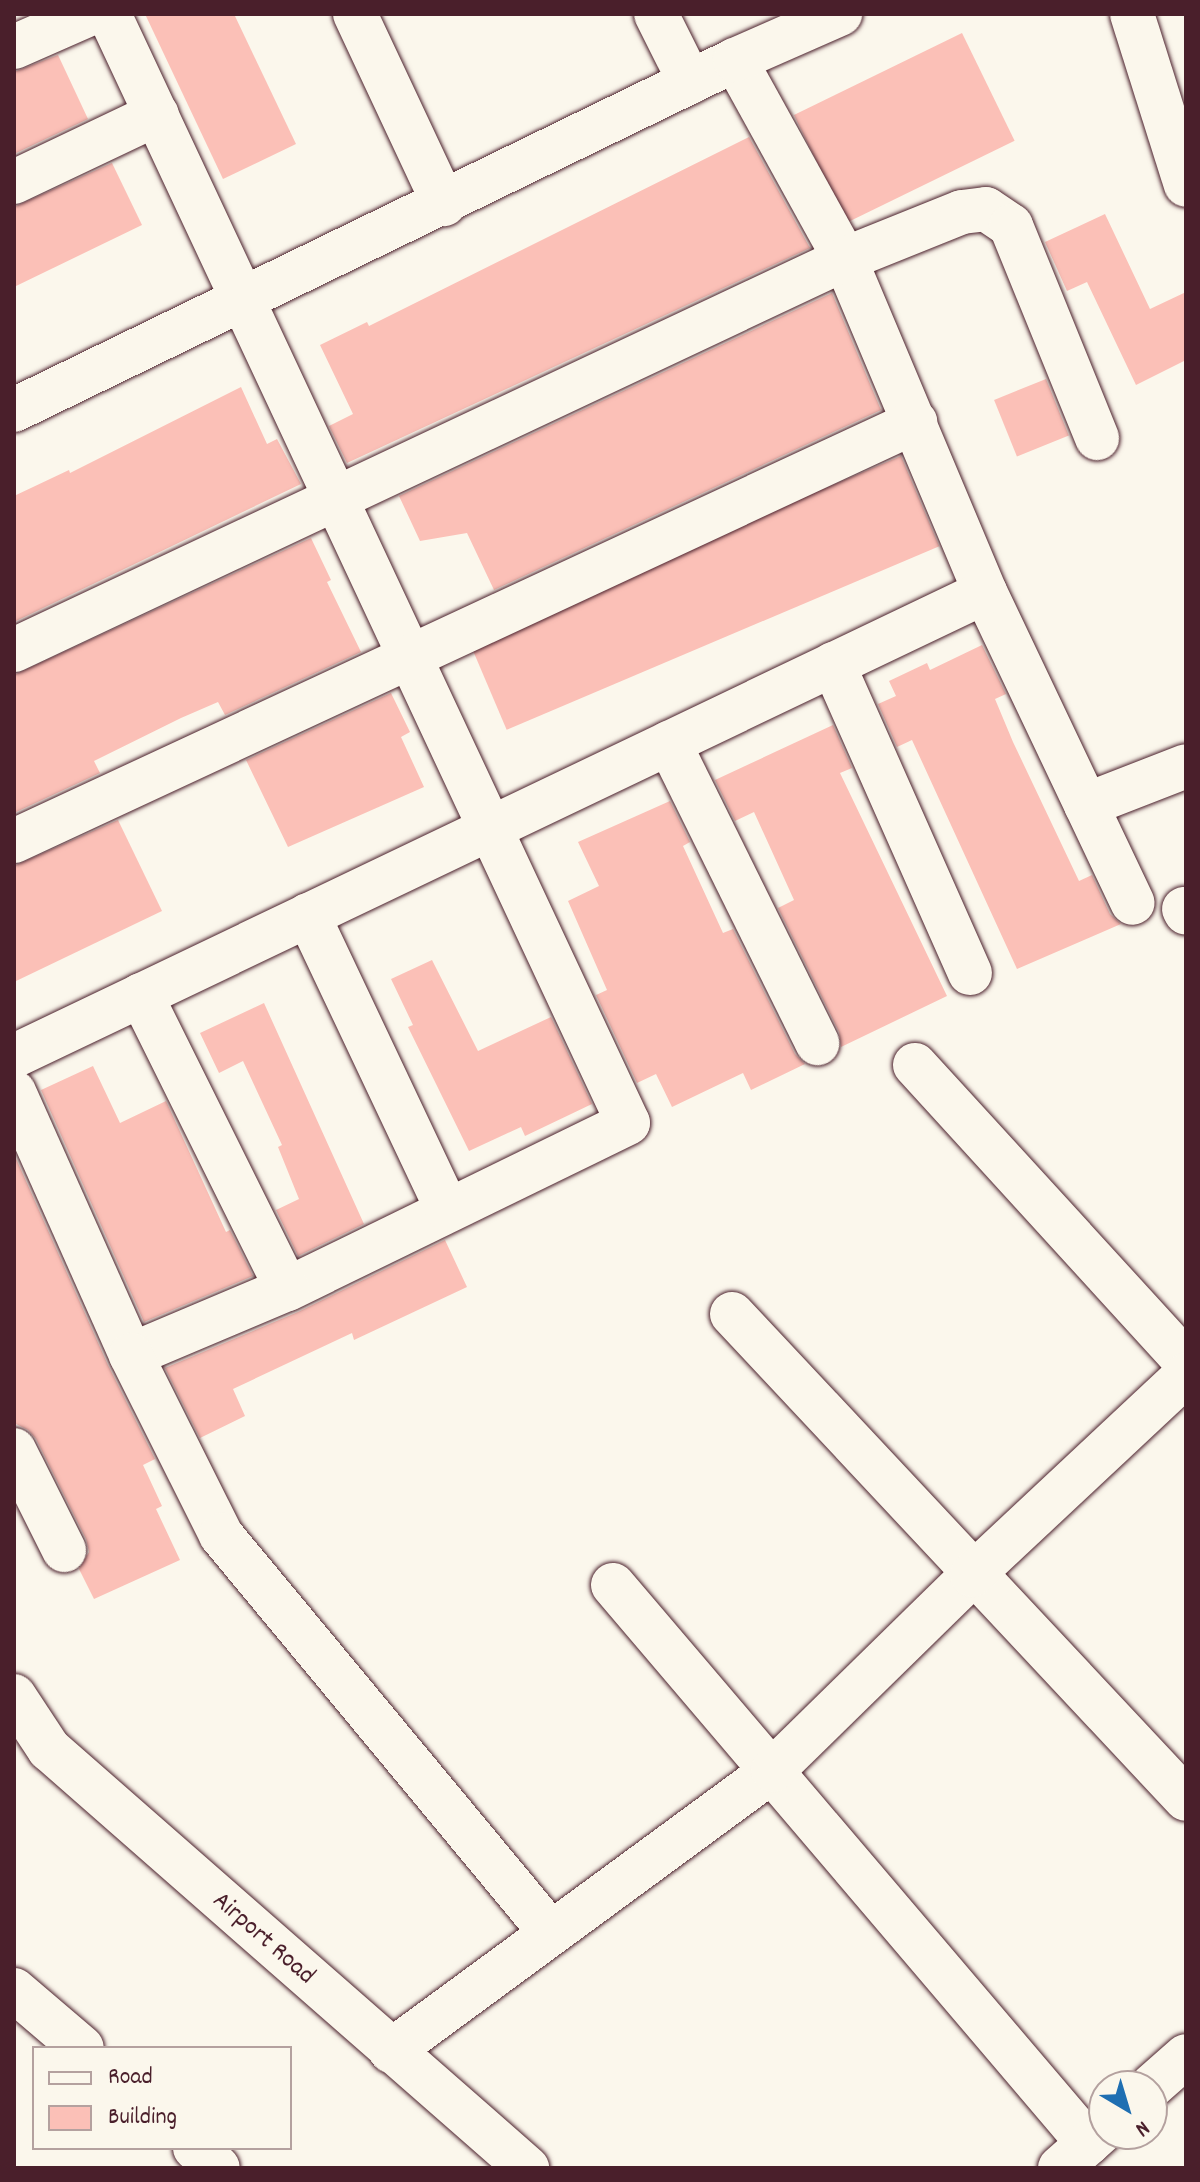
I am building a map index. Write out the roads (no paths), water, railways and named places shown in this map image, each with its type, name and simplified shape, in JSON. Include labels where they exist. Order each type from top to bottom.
[{"type":"street","points":[[14,47],[89,14]]},
{"type":"street","points":[[109,14],[628,1123],[287,1289],[131,1355]]},
{"type":"street","points":[[355,14],[444,204]]},
{"type":"street","points":[[656,14],[690,82]]},
{"type":"street","points":[[18,399],[444,204],[735,60],[840,14]]},
{"type":"street","points":[[1132,14],[1186,185]]},
{"type":"street","points":[[735,60],[845,259],[985,592],[1133,903]]},
{"type":"street","points":[[14,182],[157,114]]},
{"type":"street","points":[[14,650],[845,259],[962,212],[986,209],[1011,226],[1097,438]]},
{"type":"street","points":[[14,841],[915,422]]},
{"type":"street","points":[[14,1056],[985,592]]},
{"type":"street","points":[[833,664],[970,973]]},
{"type":"street","points":[[669,743],[817,1043]]},
{"type":"street","points":[[1086,805],[1186,766]]},
{"type":"street","points":[[308,915],[447,1209]]},
{"type":"street","points":[[141,995],[287,1289]]},
{"type":"street","points":[[915,1065],[1186,1362]]},
{"type":"street","points":[[14,1092],[131,1355],[221,1535],[551,1933]]},
{"type":"street","points":[[732,1314],[972,1575],[1186,1799]]},
{"type":"street","points":[[391,2051],[773,1770],[972,1575],[1186,1375]]},
{"type":"street","points":[[14,1450],[64,1550]]},
{"type":"street","points":[[613,1585],[773,1770],[1084,2146]]},
{"type":"street","name":"Airport Road","points":[[14,1696],[49,1749],[527,2168]]},
{"type":"street","points":[[14,1990],[80,2046]]},
{"type":"street","points":[[1168,2072],[1186,2056]]},
{"type":"street","points":[[197,2150],[218,2168]]}]
